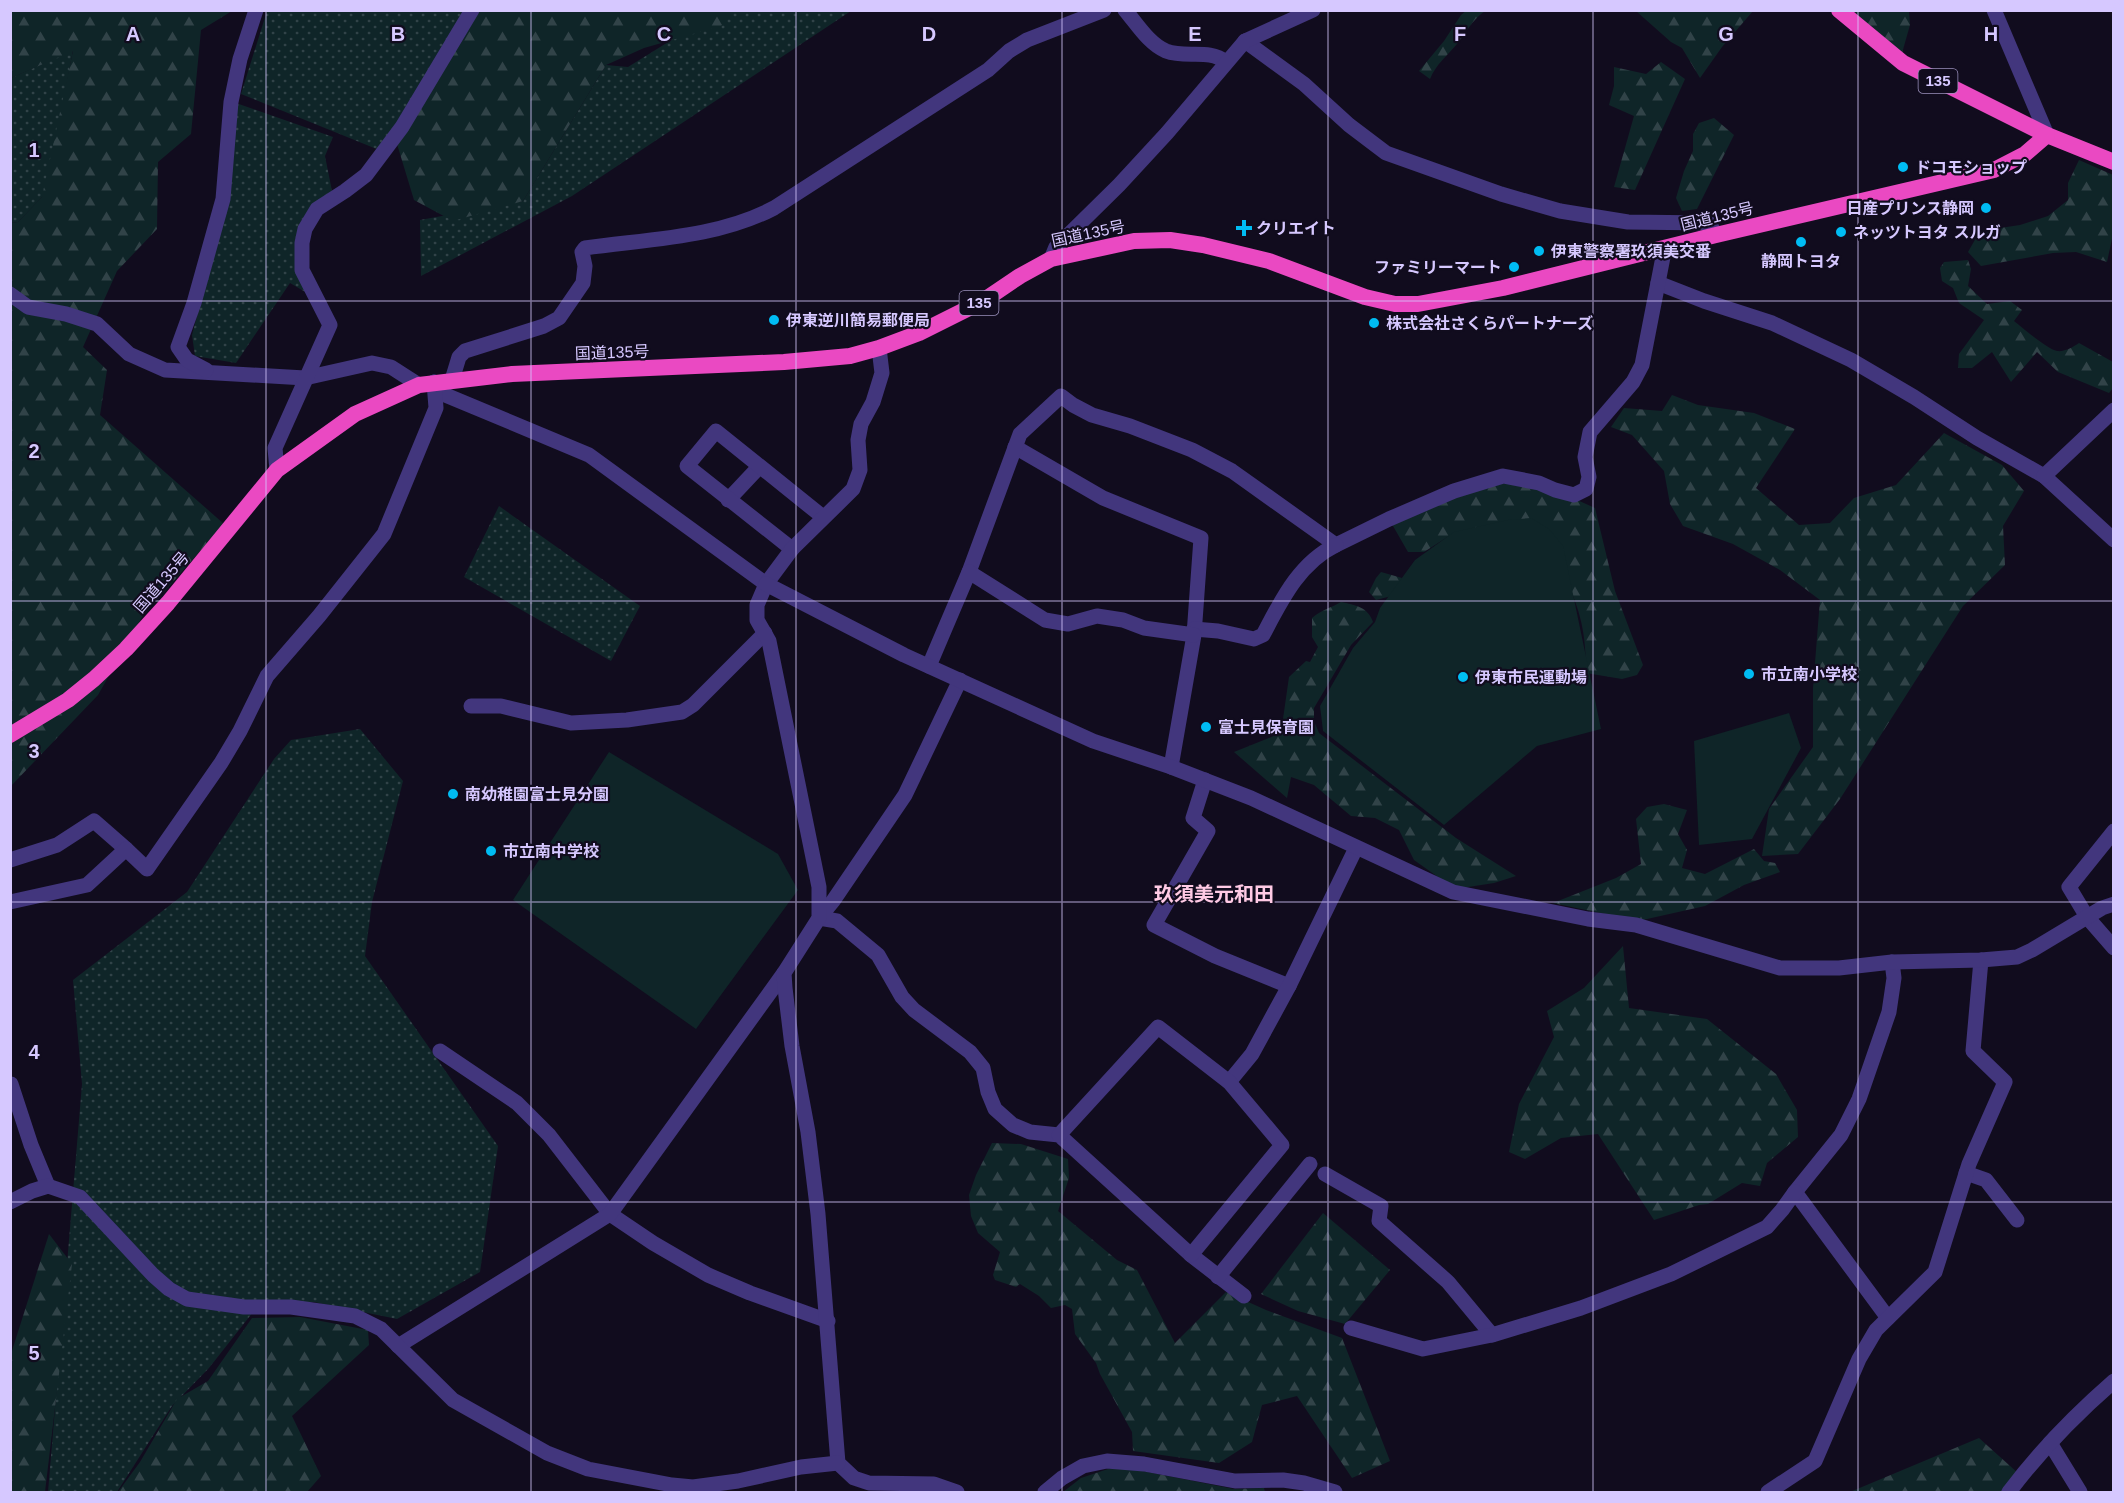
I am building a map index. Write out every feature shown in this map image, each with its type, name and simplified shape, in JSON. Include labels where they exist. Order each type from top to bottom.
[{"type":"highway","name":"135","points":[[1839,10],[1903,63],[2047,135],[2114,162]]},
{"type":"highway","name":"国道135号","points":[[10,735],[68,700],[126,649],[168,603],[277,470],[355,414],[426,384],[512,374],[784,362],[850,356],[919,333],[983,301],[1020,276],[1051,259],[1134,241],[1170,240],[1203,245],[1269,261],[1365,297],[1395,304],[1418,304],[1503,288],[1994,170],[2025,154],[2047,135]]},
{"type":"street","points":[[213,373],[187,360],[178,347],[194,303],[223,199],[231,102],[240,59],[256,10]]},
{"type":"street","points":[[277,470],[275,448],[305,378],[326,339],[330,325],[302,270],[302,243],[305,229],[317,209],[366,175],[402,127],[472,10]]},
{"type":"street","points":[[452,380],[459,357],[465,351],[544,326],[559,318],[583,283],[585,266],[582,252],[585,248],[719,229],[754,218],[774,208],[969,82],[1027,40],[1104,10]]},
{"type":"street","points":[[1125,10],[1151,40],[1164,50],[1177,54],[1217,55],[1226,62]]},
{"type":"street","points":[[1051,259],[1056,247],[1135,168],[1245,41],[1313,10]]},
{"type":"street","points":[[1994,10],[2047,135]]},
{"type":"street","points":[[1245,41],[1304,84],[1349,125],[1386,153],[1501,194],[1560,211],[1628,222],[1708,223],[1716,235]]},
{"type":"street","points":[[969,572],[1045,620],[1068,624],[1097,616],[1123,620],[1144,628],[1194,632],[1218,631],[1254,639],[1263,635],[1286,592],[1303,570],[1325,551],[1389,519],[1454,491],[1503,476],[1539,483],[1574,495],[1586,489],[1589,477],[1585,457],[1590,432],[1633,382],[1642,365],[1663,257],[1660,249]]},
{"type":"street","points":[[1658,283],[1772,323],[1851,360],[2043,476],[2114,540]]},
{"type":"street","points":[[10,294],[28,307],[66,314],[97,324],[129,354],[165,370],[305,378],[372,363],[391,366],[442,394],[589,455],[766,584],[929,666],[1094,741],[1171,767],[1251,798],[1453,892],[1588,919],[1636,925],[1780,968],[1839,968],[1892,962],[2016,957],[2114,904]]},
{"type":"street","points":[[819,918],[819,887],[781,689],[770,641],[757,620],[757,605],[766,584],[792,549],[853,489],[860,470],[858,440],[861,424],[873,402],[882,373],[879,348]]},
{"type":"street","points":[[10,860],[57,845],[94,821],[147,869],[221,764],[267,676],[319,616],[384,534],[436,408],[426,384]]},
{"type":"street","points":[[929,666],[969,572],[1020,434],[1061,396],[1092,415],[1130,426],[1192,450],[1232,471],[1336,545]]},
{"type":"street","points":[[2043,476],[2114,410]]},
{"type":"street","points":[[792,549],[687,466],[716,431],[823,517]]},
{"type":"street","points":[[1014,447],[1103,498],[1201,538],[1194,632],[1171,767]]},
{"type":"street","points":[[728,500],[759,467]]},
{"type":"street","points":[[471,706],[501,706],[571,723],[627,720],[682,712],[693,705],[765,633]]},
{"type":"street","points":[[398,1346],[610,1214],[784,973],[819,918],[905,795],[960,680]]},
{"type":"street","points":[[1205,780],[1194,818],[1208,831],[1154,925],[1215,956],[1289,986]]},
{"type":"street","points":[[2114,831],[2068,887],[2087,917],[2114,948]]},
{"type":"street","points":[[1229,1082],[1252,1054],[1289,986],[1356,848]]},
{"type":"street","points":[[10,902],[87,885],[126,849]]},
{"type":"street","points":[[819,918],[837,921],[878,955],[908,1004],[970,1052],[984,1068],[988,1092],[995,1109],[1013,1125],[1030,1132],[1059,1136],[1191,1255],[1244,1296]]},
{"type":"street","points":[[1768,1492],[1815,1461],[1859,1359],[1876,1330],[1935,1272],[1966,1173],[2005,1082],[1973,1051],[1981,960]]},
{"type":"street","points":[[1351,1328],[1423,1349],[1492,1335],[1581,1308],[1671,1274],[1767,1227],[1841,1135],[1860,1099],[1889,1012],[1894,978],[1892,962]]},
{"type":"street","points":[[784,973],[792,1046],[808,1132],[818,1214],[838,1463],[854,1478],[869,1483],[933,1484],[957,1492]]},
{"type":"street","points":[[1059,1136],[1158,1027],[1229,1082],[1282,1145],[1191,1255]]},
{"type":"street","points":[[440,1051],[517,1103],[549,1135],[610,1214],[653,1243],[708,1275],[828,1321]]},
{"type":"street","points":[[11,1084],[31,1145],[48,1186]]},
{"type":"street","points":[[1218,1277],[1310,1164]]},
{"type":"street","points":[[1966,1173],[1986,1180],[2017,1220]]},
{"type":"street","points":[[1325,1174],[1381,1206],[1379,1221],[1448,1282],[1492,1335]]},
{"type":"street","points":[[10,1202],[48,1186],[80,1197],[153,1275],[169,1289],[187,1299],[244,1307],[291,1307],[355,1316],[381,1329],[453,1400],[547,1453],[588,1470],[693,1487],[801,1467],[838,1463]]},
{"type":"street","points":[[1795,1192],[1888,1318]]},
{"type":"street","points":[[2009,1492],[2050,1443],[2094,1398],[2114,1382]]},
{"type":"street","points":[[2050,1443],[2080,1492]]},
{"type":"street","points":[[1045,1492],[1062,1478],[1083,1466],[1107,1461],[1144,1464],[1235,1481],[1283,1480],[1304,1488],[1335,1492]]},
{"type":"green space","points":[[1467,10],[1485,11],[1472,23],[1439,64],[1430,79],[1419,71]]},
{"type":"green space","points":[[1694,10],[1696,12],[1753,11],[1722,47],[1700,78],[1682,48],[1671,42],[1636,11]]},
{"type":"green space","points":[[11,11],[232,11],[201,30],[191,134],[158,162],[157,229],[117,271],[83,347],[107,370],[100,415],[224,524],[142,617],[98,695],[11,786],[11,223],[18,222],[42,197],[73,51],[11,78]]},
{"type":"green space","points":[[267,11],[487,11],[384,152],[241,94]]},
{"type":"green space","points":[[478,11],[735,11],[721,26],[644,48],[606,65],[523,201],[453,221],[414,200],[397,144]]},
{"type":"green space","points":[[718,11],[851,11],[572,196],[421,276],[420,220],[523,201],[606,65],[628,67]]},
{"type":"green space","points":[[1845,11],[1909,11],[1910,25],[1902,53]]},
{"type":"green space","points":[[73,50],[46,193],[18,222],[11,223],[11,78]]},
{"type":"green space","points":[[1661,62],[1685,79],[1635,190],[1614,187],[1634,116],[1609,105],[1614,86],[1614,67],[1646,74]]},
{"type":"green space","points":[[236,103],[333,137],[325,156],[332,191],[314,213],[302,270],[307,293],[290,283],[236,363],[195,356],[192,335],[213,255]]},
{"type":"green space","points":[[1714,118],[1734,135],[1697,209],[1682,211],[1676,198],[1693,151],[1693,134],[1699,123]]},
{"type":"green space","points":[[2079,160],[2113,175],[2113,234],[2107,262],[2076,252],[2053,253],[1981,266],[1968,252],[1980,231],[2020,225],[2048,216],[2068,200],[2068,183]]},
{"type":"green space","points":[[1968,260],[1971,269],[1968,286],[1987,304],[2010,301],[2022,310],[2014,321],[2041,342],[2057,351],[2069,349],[2079,343],[2113,362],[2113,388],[2109,393],[2058,372],[2037,352],[2011,382],[1992,352],[1972,368],[1958,368],[1959,354],[1984,320],[1959,303],[1953,288],[1942,281],[1940,268],[1944,262]]},
{"type":"green space","points":[[1672,395],[1698,405],[1754,413],[1795,429],[1756,488],[1799,525],[1830,523],[1854,498],[1896,485],[1944,433],[2002,465],[2024,491],[2003,526],[2005,565],[1963,606],[1840,799],[1798,854],[1762,856],[1769,809],[1813,747],[1813,688],[1820,600],[1780,570],[1733,544],[1683,526],[1670,504],[1664,471],[1632,435],[1611,427],[1624,408],[1662,411]]},
{"type":"green space","points":[[1539,483],[1595,508],[1615,591],[1643,665],[1637,675],[1622,679],[1586,673],[1581,623],[1575,600],[1564,575],[1449,536],[1424,552],[1408,552],[1389,519],[1474,484]]},
{"type":"green space","points":[[499,506],[640,606],[611,661],[464,577]]},
{"type":"green space","name":"伊東市民運動場","points":[[1531,518],[1549,529],[1563,546],[1601,729],[1537,746],[1444,825],[1323,731],[1320,706],[1353,648],[1375,622],[1380,608],[1415,560],[1454,532],[1508,520]]},
{"type":"green space","points":[[1381,572],[1402,578],[1395,595],[1376,600],[1369,592]]},
{"type":"green space","points":[[1341,602],[1364,610],[1373,622],[1351,645],[1314,708],[1314,721],[1319,733],[1456,838],[1516,876],[1494,883],[1455,889],[1414,860],[1399,830],[1375,818],[1351,816],[1314,785],[1291,777],[1287,798],[1234,752],[1281,733],[1289,677],[1306,661],[1310,662],[1318,647],[1312,637],[1312,618]]},
{"type":"green space","points":[[1789,713],[1801,748],[1752,839],[1699,845],[1694,741]]},
{"type":"green space","points":[[360,729],[403,781],[372,902],[365,956],[498,1146],[480,1272],[397,1319],[314,1302],[257,1307],[209,1368],[172,1406],[117,1492],[48,1492],[82,1084],[73,980],[187,892],[274,759],[291,740]]},
{"type":"green space","points":[[609,752],[778,854],[798,890],[696,1029],[513,900]]},
{"type":"green space","points":[[1664,804],[1687,810],[1678,834],[1687,850],[1682,868],[1705,874],[1754,849],[1764,861],[1775,863],[1780,872],[1744,885],[1705,906],[1638,921],[1553,903],[1616,878],[1641,864],[1636,819],[1647,807]]},
{"type":"green space","points":[[1623,946],[1629,1008],[1707,1019],[1776,1074],[1797,1110],[1798,1137],[1767,1163],[1760,1186],[1742,1183],[1708,1204],[1654,1220],[1598,1134],[1561,1138],[1525,1159],[1509,1152],[1519,1104],[1554,1037],[1547,1011],[1584,988]]},
{"type":"green space","points":[[992,1143],[1021,1144],[1068,1159],[1069,1178],[1058,1211],[1117,1260],[1137,1270],[1175,1343],[1226,1292],[1266,1310],[1342,1338],[1390,1461],[1352,1478],[1297,1396],[1262,1405],[1252,1442],[1219,1463],[1133,1451],[1132,1432],[1096,1363],[1075,1334],[1072,1309],[1065,1305],[1051,1308],[1039,1296],[1020,1284],[1016,1287],[995,1280],[993,1275],[1000,1252],[978,1233],[971,1216],[969,1195]]},
{"type":"green space","points":[[1323,1213],[1390,1270],[1345,1324],[1298,1311],[1261,1294]]},
{"type":"green space","points":[[49,1234],[72,1264],[45,1492],[11,1492],[11,1354]]},
{"type":"green space","points":[[300,1317],[368,1330],[369,1345],[292,1416],[321,1476],[307,1492],[118,1492],[140,1462],[177,1399],[208,1381],[252,1318]]},
{"type":"green space","points":[[1979,1438],[2019,1474],[2008,1492],[1850,1492]]},
{"type":"green space","points":[[1117,1466],[1234,1489],[1264,1488],[1265,1492],[1063,1492],[1081,1478]]},
{"type":"place","name":"ドコモショップ","points":[[1903,167]]},
{"type":"place","name":"日産プリンス静岡","points":[[1986,208]]},
{"type":"place","name":"クリエイト","points":[[1244,228]]},
{"type":"place","name":"ネッツトヨタ スルガ","points":[[1841,232]]},
{"type":"place","name":"静岡トヨタ","points":[[1801,242]]},
{"type":"place","name":"伊東警察署玖須美交番","points":[[1539,251]]},
{"type":"place","name":"ファミリーマート","points":[[1514,267]]},
{"type":"place","name":"伊東逆川簡易郵便局","points":[[774,320]]},
{"type":"place","name":"株式会社さくらパートナーズ","points":[[1374,323]]},
{"type":"place","name":"市立南小学校","points":[[1749,674]]},
{"type":"place","name":"伊東市民運動場","points":[[1463,677]]},
{"type":"place","name":"富士見保育園","points":[[1206,727]]},
{"type":"place","name":"南幼稚園富士見分園","points":[[453,794]]},
{"type":"place","name":"市立南中学校","points":[[491,851]]},
{"type":"district","name":"玖須美元和田","points":[[1214,894]]}]
